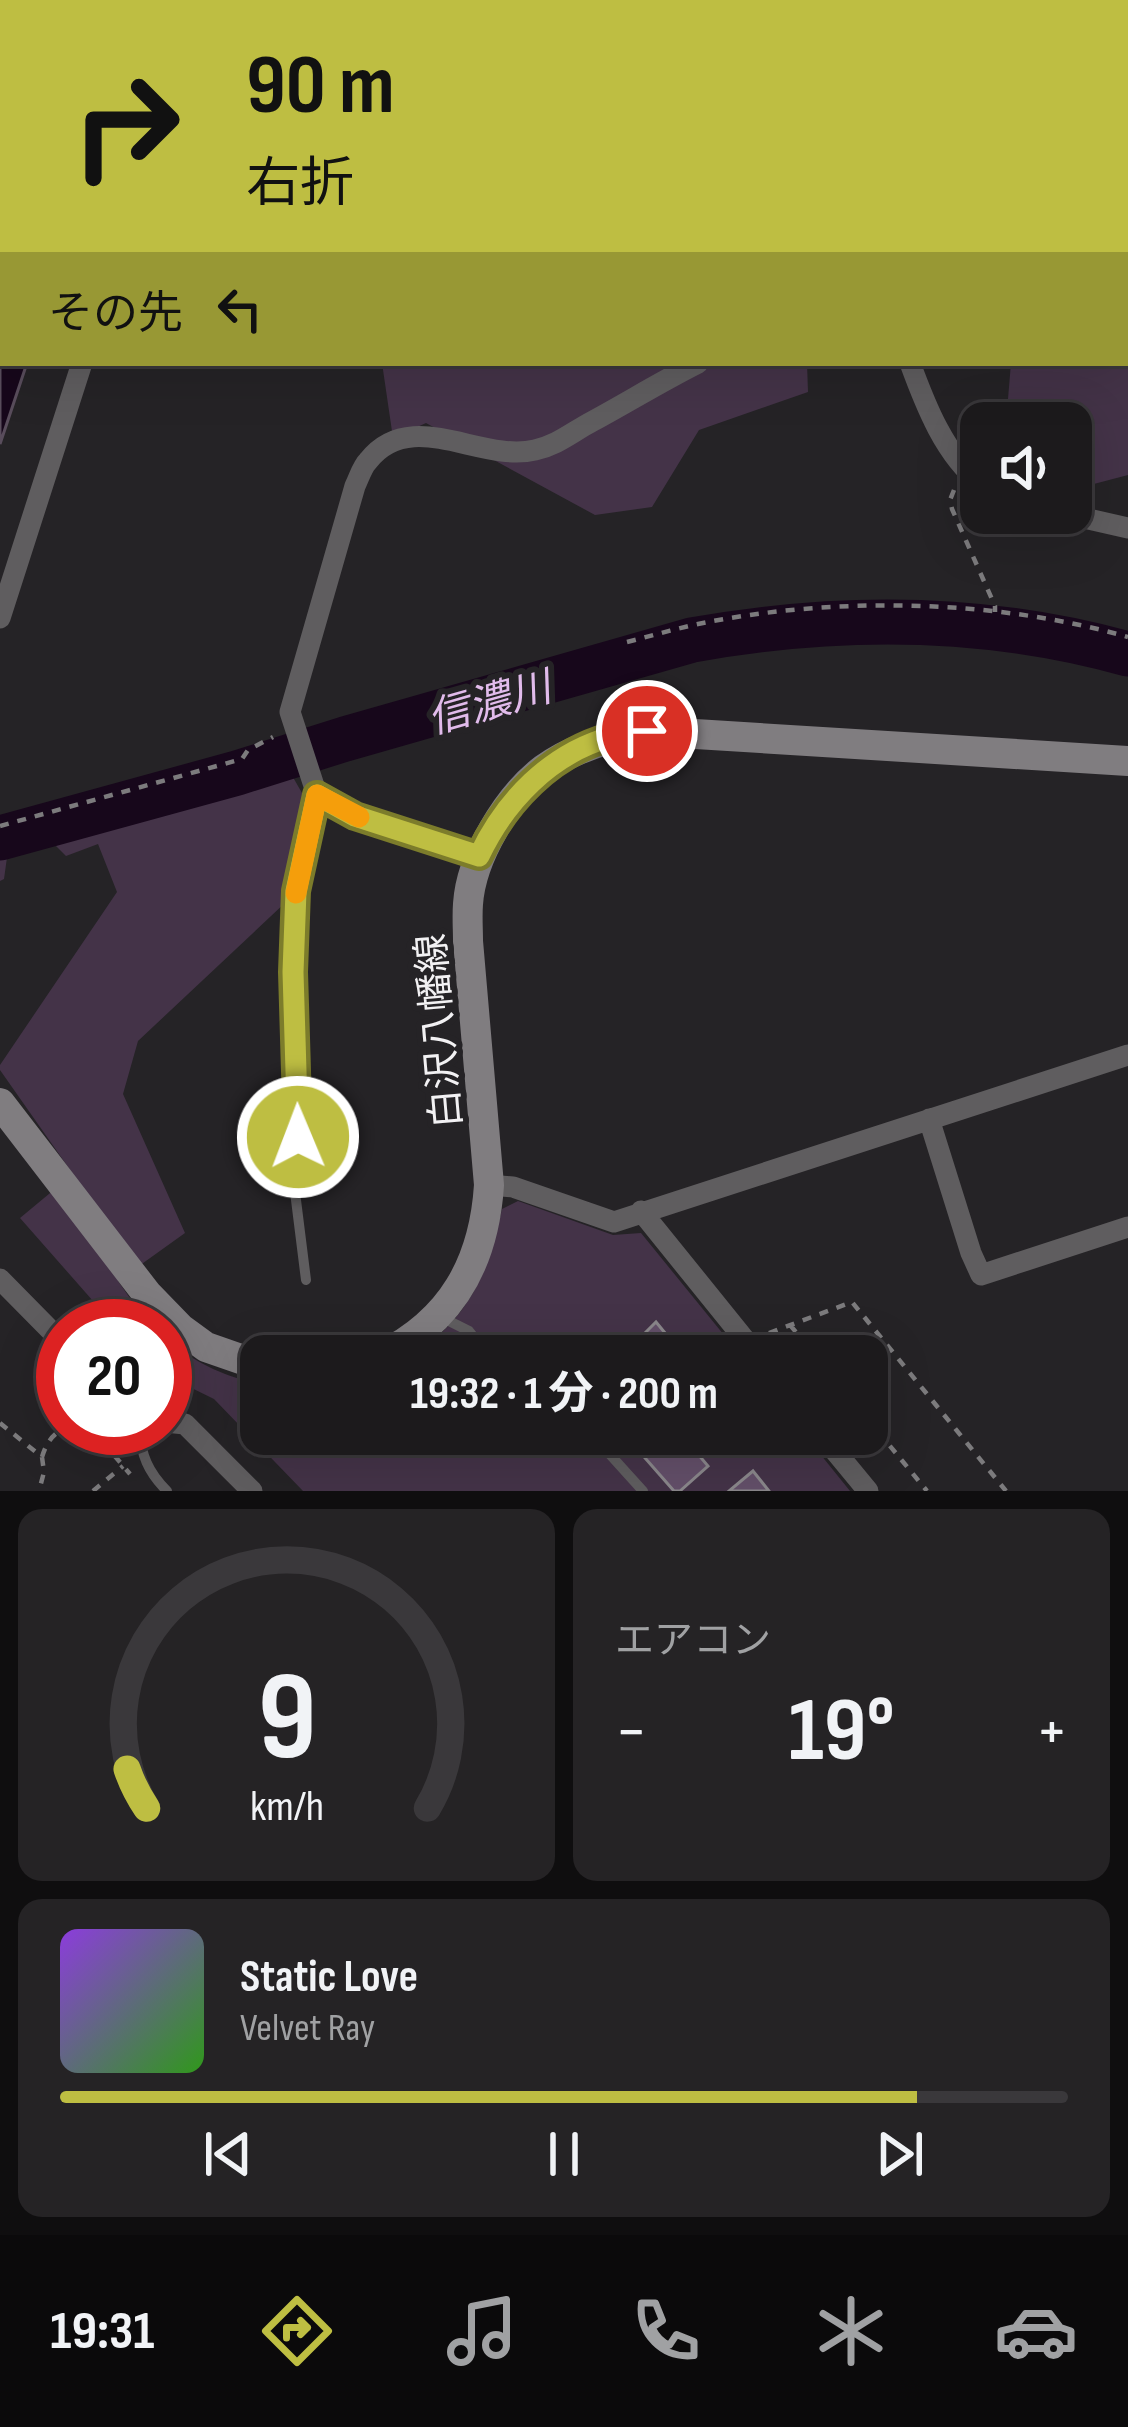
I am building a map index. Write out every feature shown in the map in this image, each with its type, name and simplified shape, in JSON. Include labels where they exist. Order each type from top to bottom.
[{"type":"main road","name":"白沢八幡線","points":[[416,1335],[439,1316],[462,1286],[487,1214],[489,1185],[468,902],[490,833],[543,770],[610,737],[647,731],[1128,761]]},
{"type":"main road","points":[[0,1103],[147,1294],[206,1347],[240,1359]]},
{"type":"street","points":[[0,618],[81,366]]},
{"type":"street","points":[[479,856],[355,816],[317,795],[307,768],[290,712],[355,486],[367,461],[388,444],[422,434],[498,452],[530,452],[562,442],[692,366]]},
{"type":"street","points":[[911,366],[945,439],[960,458]]},
{"type":"street","points":[[1092,520],[1128,528]]},
{"type":"street","points":[[489,1185],[513,1187],[614,1222],[1128,1054]]},
{"type":"street","points":[[929,1119],[981,1276],[1128,1227]]},
{"type":"street","points":[[641,1211],[741,1335]]},
{"type":"street","points":[[0,1279],[36,1316]]},
{"type":"street","points":[[192,1432],[252,1491]]},
{"type":"street","points":[[838,1455],[868,1491]]},
{"type":"lane","points":[[305,1280],[293,1184],[298,1137],[293,972],[296,891],[317,795]]},
{"type":"lane","points":[[439,1316],[472,1335]]},
{"type":"lane","points":[[143,1455],[167,1491]]},
{"type":"lane","points":[[610,1455],[643,1491]]},
{"type":"path","points":[[960,486],[950,500],[960,527]]},
{"type":"path","points":[[963,534],[995,612]]},
{"type":"path","points":[[627,642],[700,623],[791,610],[933,607],[1064,621],[1128,638]]},
{"type":"path","points":[[0,826],[242,759],[248,750],[296,732]]},
{"type":"path","points":[[774,1335],[852,1302],[1006,1491]]},
{"type":"path","points":[[790,1325],[798,1335]]},
{"type":"path","points":[[0,1423],[42,1457],[39,1491]]},
{"type":"path","points":[[888,1444],[927,1491]]},
{"type":"path","points":[[113,1455],[135,1478]]},
{"type":"path","points":[[93,1491],[122,1466]]},
{"type":"shaded area","points":[[0,366],[26,366],[0,444]]},
{"type":"shaded area","points":[[382,366],[807,366],[808,392],[699,430],[652,507],[595,515],[426,423],[393,438]]},
{"type":"shaded area","points":[[1011,366],[1128,366],[1128,475],[1092,484],[1092,402],[1008,402]]},
{"type":"shaded area","points":[[286,765],[306,800],[287,901],[138,1041],[123,1094],[185,1233],[118,1281],[130,1299],[91,1299],[20,1218],[73,1174],[0,1065],[117,892],[98,844],[66,856],[41,831],[9,843],[0,881],[0,830],[121,797]]},
{"type":"shaded area","points":[[518,1201],[613,1235],[641,1233],[724,1335],[439,1335],[462,1309],[482,1274],[502,1209]]},
{"type":"shaded area","points":[[192,1357],[240,1379],[240,1426],[214,1399],[192,1388]]},
{"type":"shaded area","points":[[268,1455],[821,1455],[850,1491],[303,1491]]},
{"type":"building","points":[[656,1322],[667,1335],[643,1335]]},
{"type":"building","points":[[642,1455],[699,1455],[708,1466],[674,1491]]},
{"type":"building","points":[[753,1471],[769,1491],[729,1491]]},
{"type":"waterway","name":"信濃川","points":[[0,838],[692,640],[746,631],[856,622],[965,625],[1020,631],[1128,654]]},
{"type":"slow traffic","points":[[296,893],[317,795],[359,817]]},
{"type":"route","points":[[298,1137],[293,972],[296,891],[317,795],[355,816],[479,856],[505,812],[543,770],[610,737],[647,731]]}]
